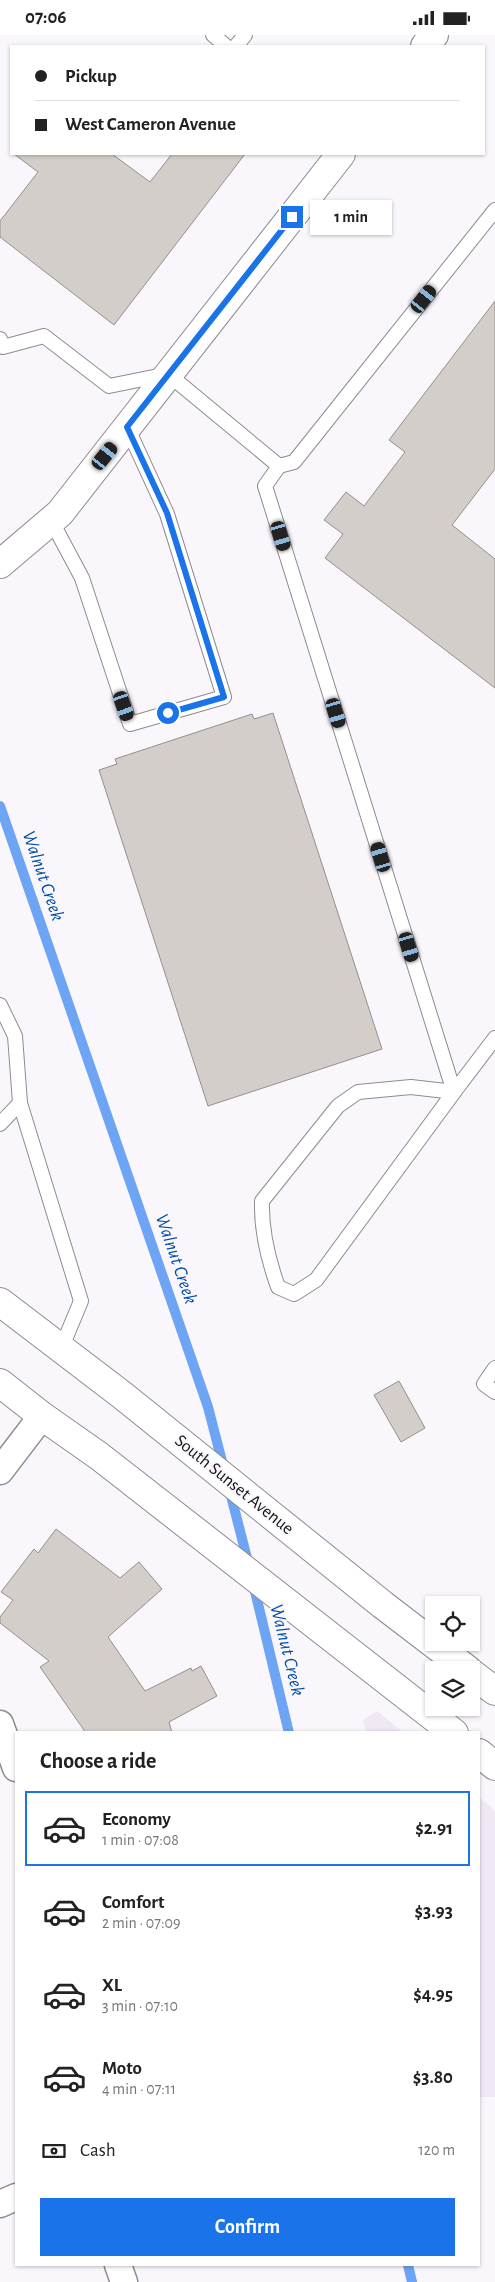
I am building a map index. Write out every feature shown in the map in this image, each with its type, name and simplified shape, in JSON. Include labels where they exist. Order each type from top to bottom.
[{"type":"main road","points":[[426,45],[434,35]]},
{"type":"main road","points":[[0,564],[55,517],[340,155]]},
{"type":"main road","name":"South Sunset Avenue","points":[[0,1302],[122,1395],[383,1605],[456,1661]]},
{"type":"main road","points":[[0,1383],[42,1416],[99,1456],[360,1657],[452,1731]]},
{"type":"main road","points":[[480,1680],[495,1691]]},
{"type":"main road","points":[[480,1754],[495,1766]]},
{"type":"street","points":[[0,1471],[42,1416]]},
{"type":"street","points":[[0,1724],[15,1765]]},
{"type":"street","points":[[0,2204],[15,2197]]},
{"type":"street","points":[[118,2266],[124,2282]]},
{"type":"lane","points":[[213,35],[225,45]]},
{"type":"lane","points":[[237,45],[245,35]]},
{"type":"lane","points":[[454,1092],[266,486],[279,466],[294,462],[495,210]]},
{"type":"lane","points":[[0,339],[2,347],[44,336],[109,386],[168,374],[279,466]]},
{"type":"lane","points":[[55,517],[82,578],[130,724],[224,697],[167,513],[127,427]]},
{"type":"lane","points":[[0,1005],[15,1036],[20,1103],[81,1301],[61,1349]]},
{"type":"lane","points":[[454,1092],[411,1087],[358,1092],[338,1105],[262,1201],[261,1218],[269,1261],[278,1287],[294,1294],[316,1280],[495,1038]]},
{"type":"lane","points":[[0,1125],[20,1103]]},
{"type":"lane","points":[[490,1388],[495,1368]]},
{"type":"shaded area","points":[[377,1711],[402,1731],[366,1731],[363,1720]]},
{"type":"shaded area","points":[[480,1798],[495,1811],[495,2097],[480,2097]]},
{"type":"building","points":[[15,155],[113,155],[150,182],[171,155],[244,155],[114,325],[0,237],[0,221],[38,172]]},
{"type":"building","points":[[495,301],[495,469],[452,525],[495,559],[495,688],[325,558],[343,534],[324,520],[346,492],[364,506],[405,452],[389,440]]},
{"type":"building","points":[[273,713],[382,1049],[208,1106],[99,770],[117,764],[115,759],[252,714],[254,719]]},
{"type":"building","points":[[399,1381],[425,1428],[401,1442],[374,1395]]},
{"type":"building","points":[[56,1529],[120,1578],[139,1562],[162,1589],[108,1637],[145,1691],[191,1668],[192,1671],[201,1666],[217,1696],[169,1722],[171,1731],[85,1731],[40,1667],[49,1661],[0,1623],[0,1617],[13,1600],[1,1592],[34,1549],[38,1553]]},
{"type":"waterway","name":"Walnut Creek","points":[[0,806],[208,1407],[224,1469]]},
{"type":"waterway","name":"Walnut Creek","points":[[229,1488],[249,1566]]},
{"type":"waterway","name":"Walnut Creek","points":[[253,1583],[289,1731]]},
{"type":"waterway","name":"Walnut Creek","points":[[408,2266],[412,2282]]},
{"type":"route","points":[[168,713],[224,697],[167,513],[127,427],[292,217]]}]
